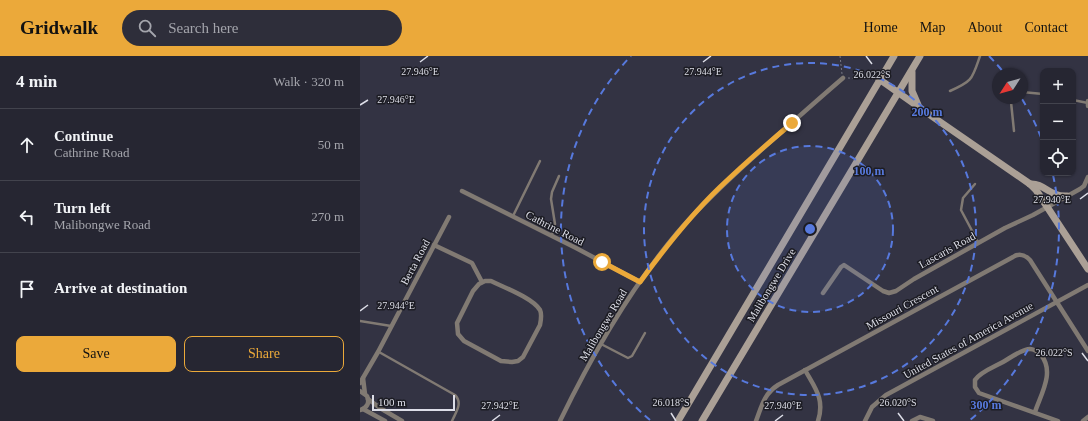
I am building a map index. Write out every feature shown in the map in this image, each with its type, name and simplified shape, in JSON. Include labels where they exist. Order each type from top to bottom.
[{"type":"main road","name":"Malibongwe Drive","points":[[678,421],[894,56]]},
{"type":"main road","name":"Malibongwe Drive","points":[[702,421],[920,56]]},
{"type":"main road","points":[[912,69],[912,91],[914,99],[920,108]]},
{"type":"main road","points":[[880,79],[1030,184],[1047,206],[1088,269]]},
{"type":"main road","points":[[1030,184],[1041,186],[1057,196],[1066,196]]},
{"type":"street","name":"Malibongwe Road","points":[[560,421],[600,344],[640,282],[677,233],[719,188],[843,78]]},
{"type":"street","name":"Lascaris Road","points":[[823,293],[841,267],[844,266],[883,291],[893,293],[914,279],[1010,225],[1084,186],[1088,177]]},
{"type":"street","name":"Cathrine Road","points":[[462,191],[640,282]]},
{"type":"street","name":"Berta Road","points":[[360,383],[378,352],[449,217]]},
{"type":"street","points":[[434,244],[472,263],[482,282]]},
{"type":"street","name":"Missouri Crescent","points":[[756,421],[763,402],[769,392],[778,385],[1015,255],[1023,255],[1030,260],[1088,351]]},
{"type":"street","points":[[491,281],[528,299],[535,304],[541,312],[540,325],[526,353],[518,361],[512,362],[501,360],[464,341],[458,334],[457,327],[460,315],[473,291],[482,282],[491,281]]},
{"type":"street","name":"United States of America Avenue","points":[[865,421],[872,407],[886,395],[1088,285]]},
{"type":"street","points":[[1035,412],[1048,372],[1044,360],[1037,351],[1030,349],[1022,352],[982,374],[975,380],[975,387],[979,393],[1058,421]]},
{"type":"street","points":[[805,370],[820,399],[820,413],[818,421]]},
{"type":"street","points":[[363,378],[365,394],[368,399],[402,421]]},
{"type":"street","points":[[360,391],[365,394]]},
{"type":"street","points":[[368,399],[368,405],[362,410],[385,421]]},
{"type":"street","points":[[912,421],[920,417],[933,421]]},
{"type":"street","points":[[1082,421],[1088,417]]},
{"type":"lane","points":[[950,91],[966,84],[971,80],[980,56]]},
{"type":"lane","points":[[1028,93],[1040,94]]},
{"type":"lane","points":[[1076,100],[1088,102]]},
{"type":"lane","points":[[1011,104],[1014,131]]},
{"type":"lane","points":[[512,217],[540,161]]},
{"type":"lane","points":[[552,236],[555,224],[551,199],[555,183],[559,176]]},
{"type":"lane","points":[[975,184],[963,198],[961,210],[978,243]]},
{"type":"lane","points":[[360,321],[391,326]]},
{"type":"lane","points":[[600,344],[628,358],[632,356],[645,333]]},
{"type":"lane","points":[[378,352],[455,395],[459,399],[460,404],[452,421]]},
{"type":"path","points":[[840,56],[843,78],[880,79]]},
{"type":"route","points":[[602,262],[640,282],[677,233],[719,188],[792,123]]}]
